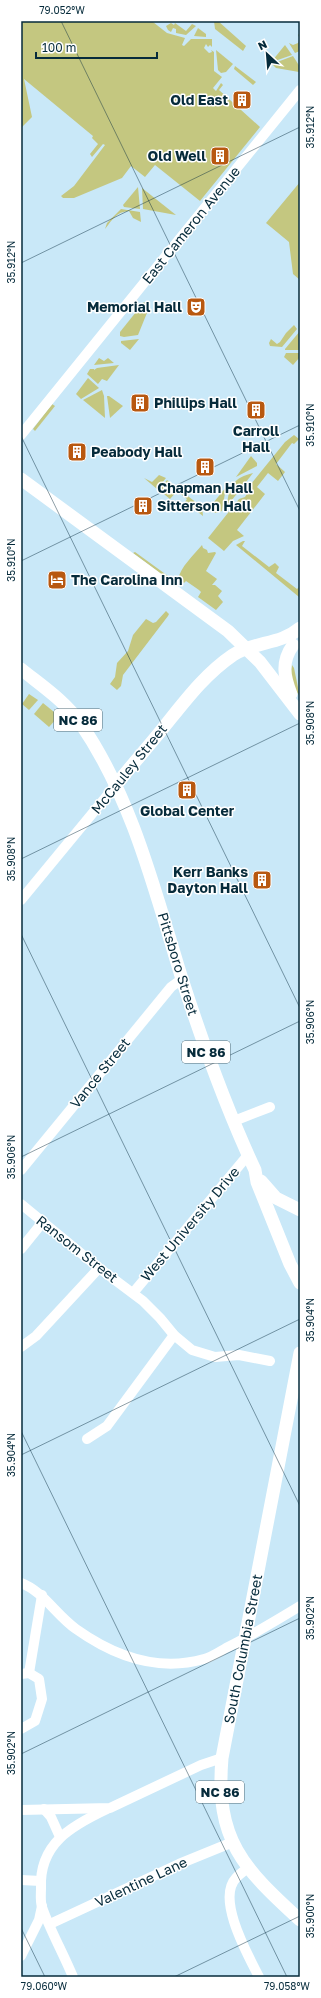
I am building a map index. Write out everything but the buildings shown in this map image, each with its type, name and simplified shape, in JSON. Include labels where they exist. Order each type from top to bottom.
[{"type":"main road","points":[[21,479],[213,619],[248,649],[271,675],[297,710]]},
{"type":"main road","name":"McCauley Street","points":[[115,786],[204,680],[233,656],[259,644],[284,639],[300,628]]},
{"type":"main road","points":[[248,649],[265,652],[280,650],[296,642]]},
{"type":"main road","points":[[296,642],[286,656],[284,676],[297,710]]},
{"type":"main road","name":"Pittsboro Street","points":[[21,669],[62,702],[81,724],[115,786],[135,832],[156,889],[202,1041],[255,1170],[257,1182],[290,1264],[300,1283]]},
{"type":"main road","points":[[255,1170],[266,1188],[276,1198],[300,1210]]},
{"type":"main road","name":"South Columbia Street","points":[[300,1353],[222,1758],[221,1799],[226,1824],[233,1842],[248,1868],[263,1885],[300,1920]]},
{"type":"street","name":"East Cameron Avenue","points":[[21,435],[300,90]]},
{"type":"street","name":"McCauley Street","points":[[21,900],[115,786]]},
{"type":"street","name":"Vance Street","points":[[21,1170],[171,987],[182,979]]},
{"type":"street","points":[[234,1121],[270,1107]]},
{"type":"street","name":"West University Drive","points":[[133,1294],[248,1155]]},
{"type":"street","name":"Ransom Street","points":[[21,1204],[42,1223],[133,1294],[160,1318],[174,1335],[192,1350],[208,1356],[239,1355],[270,1361]]},
{"type":"street","points":[[21,1249],[42,1223]]},
{"type":"street","points":[[21,1347],[36,1336],[99,1268]]},
{"type":"street","points":[[87,1439],[107,1426],[174,1335]]},
{"type":"street","points":[[21,1583],[30,1586],[42,1596],[64,1620],[91,1640],[114,1652],[140,1661],[175,1665],[205,1659],[244,1639],[300,1606]]},
{"type":"street","points":[[21,1729],[35,1721],[42,1699],[39,1679],[25,1674],[42,1596]]},
{"type":"street","points":[[21,1956],[39,1920],[42,1906],[41,1881],[48,1856],[60,1837],[79,1822],[201,1765],[222,1758]]},
{"type":"street","points":[[21,1810],[110,1808]]},
{"type":"street","points":[[44,1809],[51,1817],[60,1837]]},
{"type":"street","name":"Valentine Lane","points":[[50,1924],[172,1867],[233,1842]]},
{"type":"street","points":[[248,1868],[235,1878],[231,1888],[229,1905],[242,1941],[259,1977]]},
{"type":"street","points":[[21,1880],[41,1881]]},
{"type":"street","points":[[42,1906],[73,1977]]},
{"type":"green space","points":[[21,21],[155,21],[153,22],[167,33],[185,38],[182,45],[184,46],[191,39],[212,39],[212,47],[210,45],[208,47],[206,44],[204,48],[209,53],[212,52],[211,50],[214,52],[214,71],[222,77],[213,88],[216,91],[221,83],[223,85],[219,90],[260,127],[200,201],[155,165],[145,177],[131,166],[122,178],[74,198],[63,198],[61,196],[74,186],[105,145],[103,144],[92,157],[90,154],[98,144],[92,138],[93,136],[24,79],[32,117],[21,128]]},
{"type":"green space","points":[[214,21],[218,21],[246,46],[243,51],[215,29]]},
{"type":"green space","points":[[171,23],[174,25],[175,23],[186,31],[192,24],[196,26],[186,35],[176,33],[176,29],[173,28],[171,32],[168,30],[166,26]]},
{"type":"green space","points":[[198,28],[206,34],[206,37],[194,36]]},
{"type":"green space","points":[[300,39],[300,51],[295,53],[289,43],[293,45],[298,43]]},
{"type":"green space","points":[[285,45],[292,55],[272,62],[272,61]]},
{"type":"green space","points":[[216,50],[233,64],[226,72],[221,73],[218,70]]},
{"type":"green space","points":[[293,56],[300,67],[299,72],[276,68],[272,64]]},
{"type":"green space","points":[[235,66],[256,82],[253,85],[234,69]]},
{"type":"green space","points":[[300,182],[300,280],[293,274],[289,242],[266,223]]},
{"type":"green space","points":[[138,187],[140,209],[124,207],[123,205]]},
{"type":"green space","points":[[142,188],[176,215],[143,209]]},
{"type":"green space","points":[[121,209],[140,212],[141,222],[133,218],[129,211],[118,214],[105,229],[107,223]]},
{"type":"green space","points":[[144,302],[149,308],[138,335],[124,337],[120,336],[120,332]]},
{"type":"green space","points":[[294,325],[297,329],[282,347],[270,346],[269,343],[271,339],[277,344]]},
{"type":"green space","points":[[300,331],[300,350],[285,350],[285,349]]},
{"type":"green space","points":[[139,339],[130,350],[121,343],[121,341]]},
{"type":"green space","points":[[286,353],[300,353],[300,357],[293,365],[284,357]]},
{"type":"green space","points":[[99,358],[104,361],[108,358],[114,363],[94,365]]},
{"type":"green space","points":[[119,365],[107,381],[102,379],[98,384],[87,374],[90,369],[94,370],[97,368]]},
{"type":"green space","points":[[88,378],[99,388],[81,399],[76,394]]},
{"type":"green space","points":[[102,390],[104,396],[105,418],[83,400]]},
{"type":"green space","points":[[107,396],[123,406],[110,418]]},
{"type":"green space","points":[[52,404],[55,406],[35,431],[33,429]]},
{"type":"green space","points":[[294,435],[299,439],[294,444],[292,443],[276,464],[285,472],[278,481],[268,473],[257,487],[265,494],[237,530],[244,536],[233,541],[224,551],[208,538],[239,499],[245,497],[248,492],[247,489],[285,442]]},
{"type":"green space","points":[[251,456],[257,463],[257,466],[236,477]]},
{"type":"green space","points":[[253,473],[227,505],[229,492],[234,483],[241,477]]},
{"type":"green space","points":[[159,475],[166,478],[157,489],[144,478],[152,482]]},
{"type":"green space","points":[[167,480],[202,507],[203,516],[185,502],[187,499],[177,491],[170,499],[159,490]]},
{"type":"green space","points":[[226,487],[222,511],[215,513],[210,507]]},
{"type":"green space","points":[[245,541],[242,546],[269,567],[275,563],[279,567],[276,573],[297,589],[300,586],[299,597],[236,545]]},
{"type":"green space","points":[[202,545],[208,553],[216,553],[206,571],[217,579],[212,585],[215,585],[222,591],[218,596],[223,602],[216,610],[198,597],[201,592],[199,590],[186,581],[184,583],[180,579],[178,580],[181,570]]},
{"type":"green space","points":[[135,552],[168,576],[168,579],[133,553]]},
{"type":"green space","points":[[166,611],[169,614],[168,616],[123,675],[121,686],[117,690],[110,684],[115,677],[117,663],[128,651],[133,635],[146,619],[153,623],[156,622]]},
{"type":"green space","points":[[292,665],[294,668],[300,697],[292,682]]},
{"type":"green space","points":[[29,694],[38,700],[29,710],[22,704]]},
{"type":"green space","points":[[43,703],[59,716],[49,727],[34,714]]},
{"type":"place","name":"Old East","points":[[242,100]]},
{"type":"place","name":"Old Well","points":[[220,156]]},
{"type":"place","name":"Memorial Hall","points":[[196,307]]},
{"type":"place","name":"Phillips Hall","points":[[140,403]]},
{"type":"place","name":"Carroll Hall","points":[[256,410]]},
{"type":"place","name":"Peabody Hall","points":[[77,452]]},
{"type":"place","name":"Chapman Hall","points":[[205,467]]},
{"type":"place","name":"Sitterson Hall","points":[[143,506]]},
{"type":"place","name":"The Carolina Inn","points":[[57,580]]},
{"type":"place","name":"Global Center","points":[[187,790]]},
{"type":"place","name":"Kerr Banks Dayton Hall","points":[[262,880]]}]
